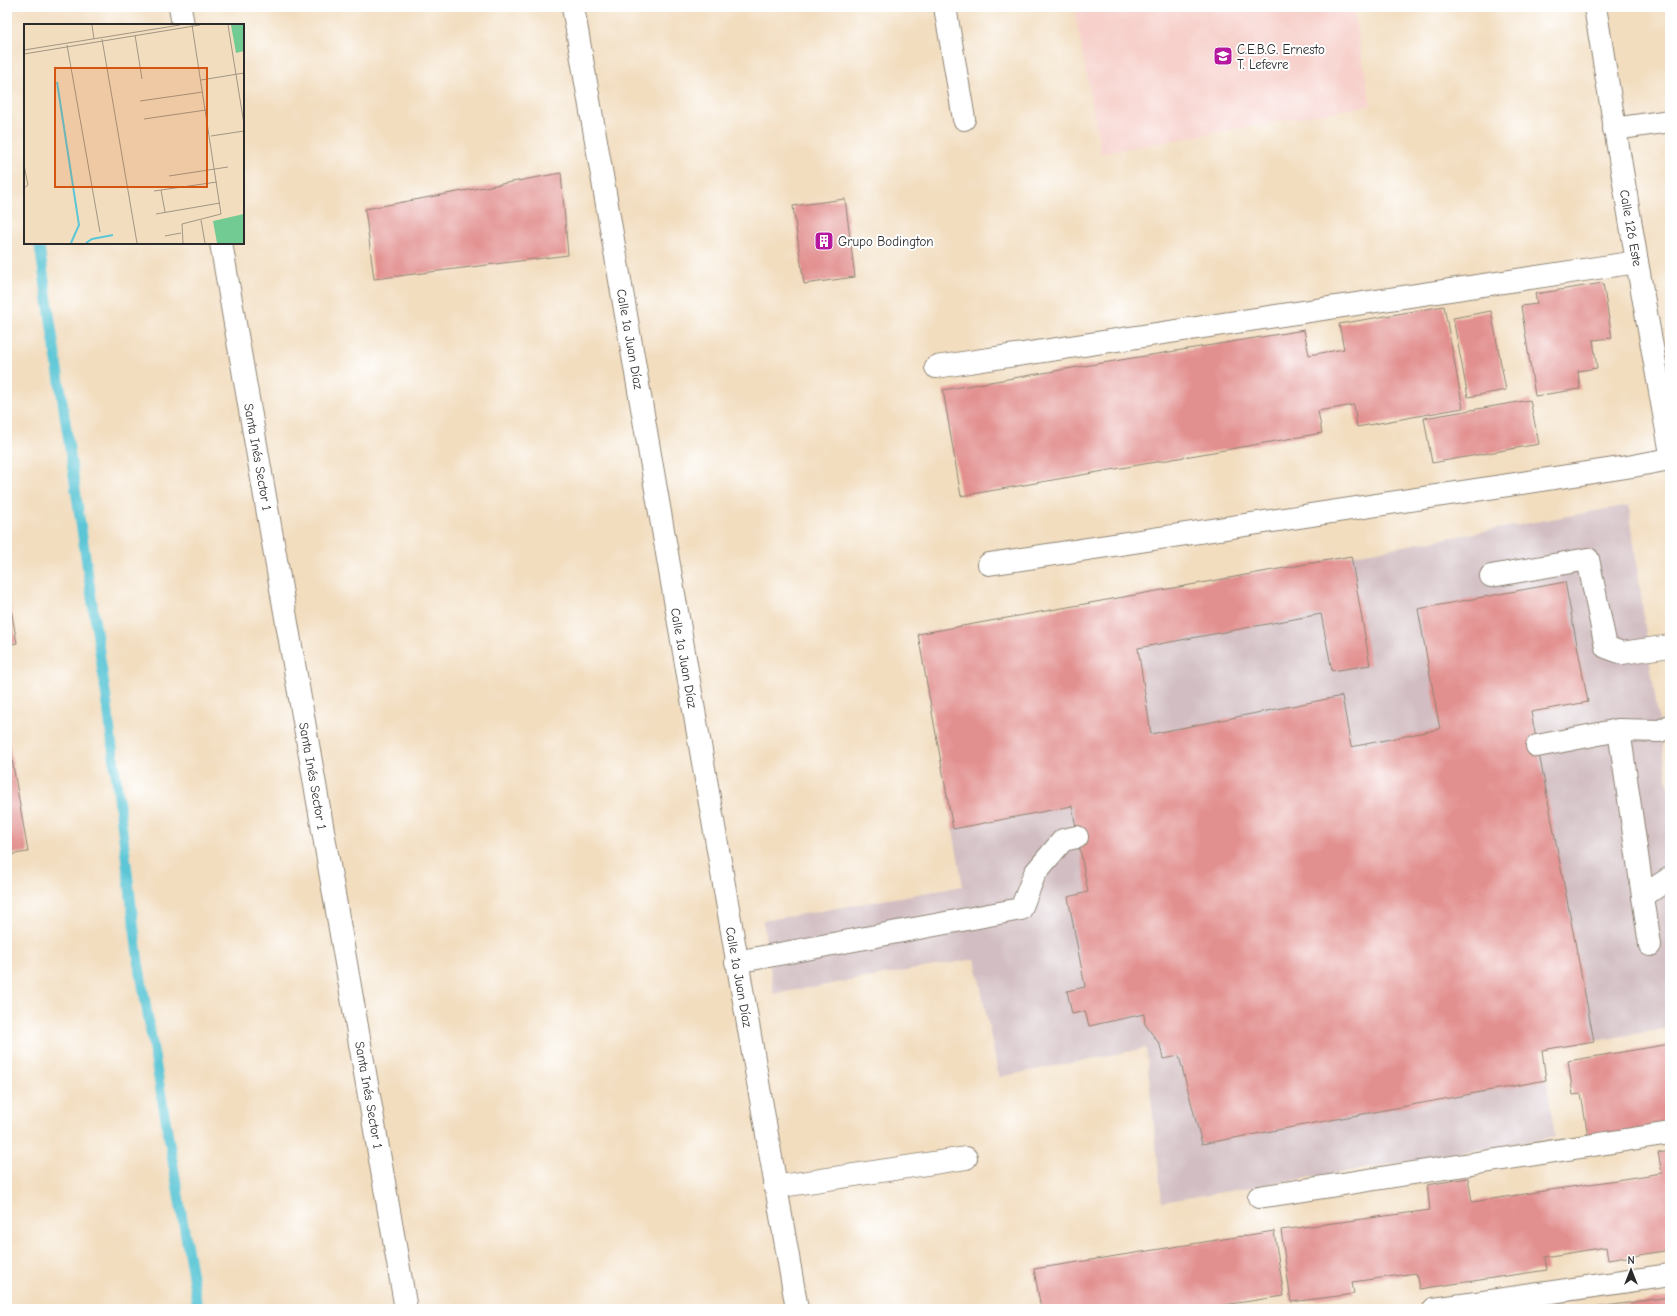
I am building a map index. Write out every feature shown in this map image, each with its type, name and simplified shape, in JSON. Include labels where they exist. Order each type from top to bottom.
[{"type":"street","points":[[180,7],[183,24]]},
{"type":"street","name":"Calle 1a Juan Díaz","points":[[573,7],[736,962],[797,1309]]},
{"type":"street","points":[[945,7],[964,119]]},
{"type":"street","name":"Calle 126 Este","points":[[1595,7],[1614,129],[1670,448]]},
{"type":"street","points":[[1614,129],[1670,121]]},
{"type":"street","name":"Santa Inés Sector 1","points":[[220,244],[406,1309]]},
{"type":"street","points":[[936,367],[1637,262]]},
{"type":"street","points":[[988,564],[1633,466],[1670,459]]},
{"type":"street","points":[[1491,576],[1588,559],[1606,647],[1622,653],[1670,646]]},
{"type":"street","points":[[1537,746],[1619,730],[1660,731],[1670,726]]},
{"type":"street","points":[[1619,730],[1650,945]]},
{"type":"street","points":[[736,962],[1021,908],[1035,873],[1063,840],[1077,837]]},
{"type":"street","points":[[1643,896],[1670,878]]},
{"type":"street","points":[[1260,1197],[1670,1134]]},
{"type":"street","points":[[775,1187],[966,1158]]},
{"type":"street","points":[[1434,1309],[1670,1274]]},
{"type":"shaded area","name":"C.E.B.G. Ernesto T. Lefevre","points":[[1074,7],[1353,7],[1371,105],[1101,153]]},
{"type":"shaded area","points":[[1629,505],[1648,649],[1670,796],[1670,1028],[1542,1050],[1555,1137],[1162,1202],[1146,1048],[999,1077],[975,959],[774,994],[763,921],[963,886],[918,634]]},
{"type":"building","points":[[561,173],[568,255],[374,279],[365,209]]},
{"type":"building","name":"Grupo Bodington","points":[[845,199],[855,277],[804,284],[793,206]]},
{"type":"building","points":[[1603,283],[1612,338],[1593,340],[1597,368],[1578,371],[1580,389],[1535,396],[1521,306],[1537,304],[1535,294]]},
{"type":"building","points":[[1444,306],[1463,408],[1357,427],[1354,405],[1318,411],[1322,433],[961,496],[943,390],[1304,330],[1309,355],[1344,349],[1339,324]]},
{"type":"building","points":[[1491,311],[1506,390],[1468,397],[1453,318]]},
{"type":"building","points":[[1530,400],[1539,444],[1432,463],[1424,418]]},
{"type":"building","points":[[1351,556],[1370,665],[1332,671],[1321,614],[1138,648],[1151,734],[1342,696],[1351,747],[1440,729],[1418,609],[1565,582],[1588,702],[1531,712],[1594,1041],[1542,1050],[1546,1080],[1202,1144],[1179,1056],[1163,1059],[1160,1045],[1145,1024],[1144,1014],[1089,1026],[1085,1011],[1072,1014],[1067,991],[1085,987],[1068,897],[1088,892],[1072,806],[953,829],[918,634]]},
{"type":"building","points":[[7,586],[17,643],[7,645]]},
{"type":"building","points":[[7,730],[28,852],[7,855]]},
{"type":"building","points":[[1670,1044],[1670,1129],[1589,1142],[1581,1094],[1573,1095],[1568,1061]]},
{"type":"building","points":[[1670,1151],[1670,1250],[1608,1260],[1606,1247],[1545,1257],[1547,1270],[1419,1289],[1416,1273],[1352,1282],[1354,1294],[1291,1302],[1281,1230],[1430,1210],[1427,1185],[1468,1178],[1472,1202],[1662,1173],[1658,1153]]},
{"type":"building","points":[[1274,1231],[1284,1296],[1197,1309],[1041,1309],[1034,1269]]},
{"type":"building","points":[[1670,1297],[1670,1309],[1592,1309],[1592,1308]]},
{"type":"waterway","points":[[39,244],[107,702],[138,959],[198,1309]]},
{"type":"place","name":"C.E.B.G. Ernesto T. Lefevre","points":[[1223,56]]},
{"type":"place","name":"Grupo Bodington","points":[[824,241]]}]
